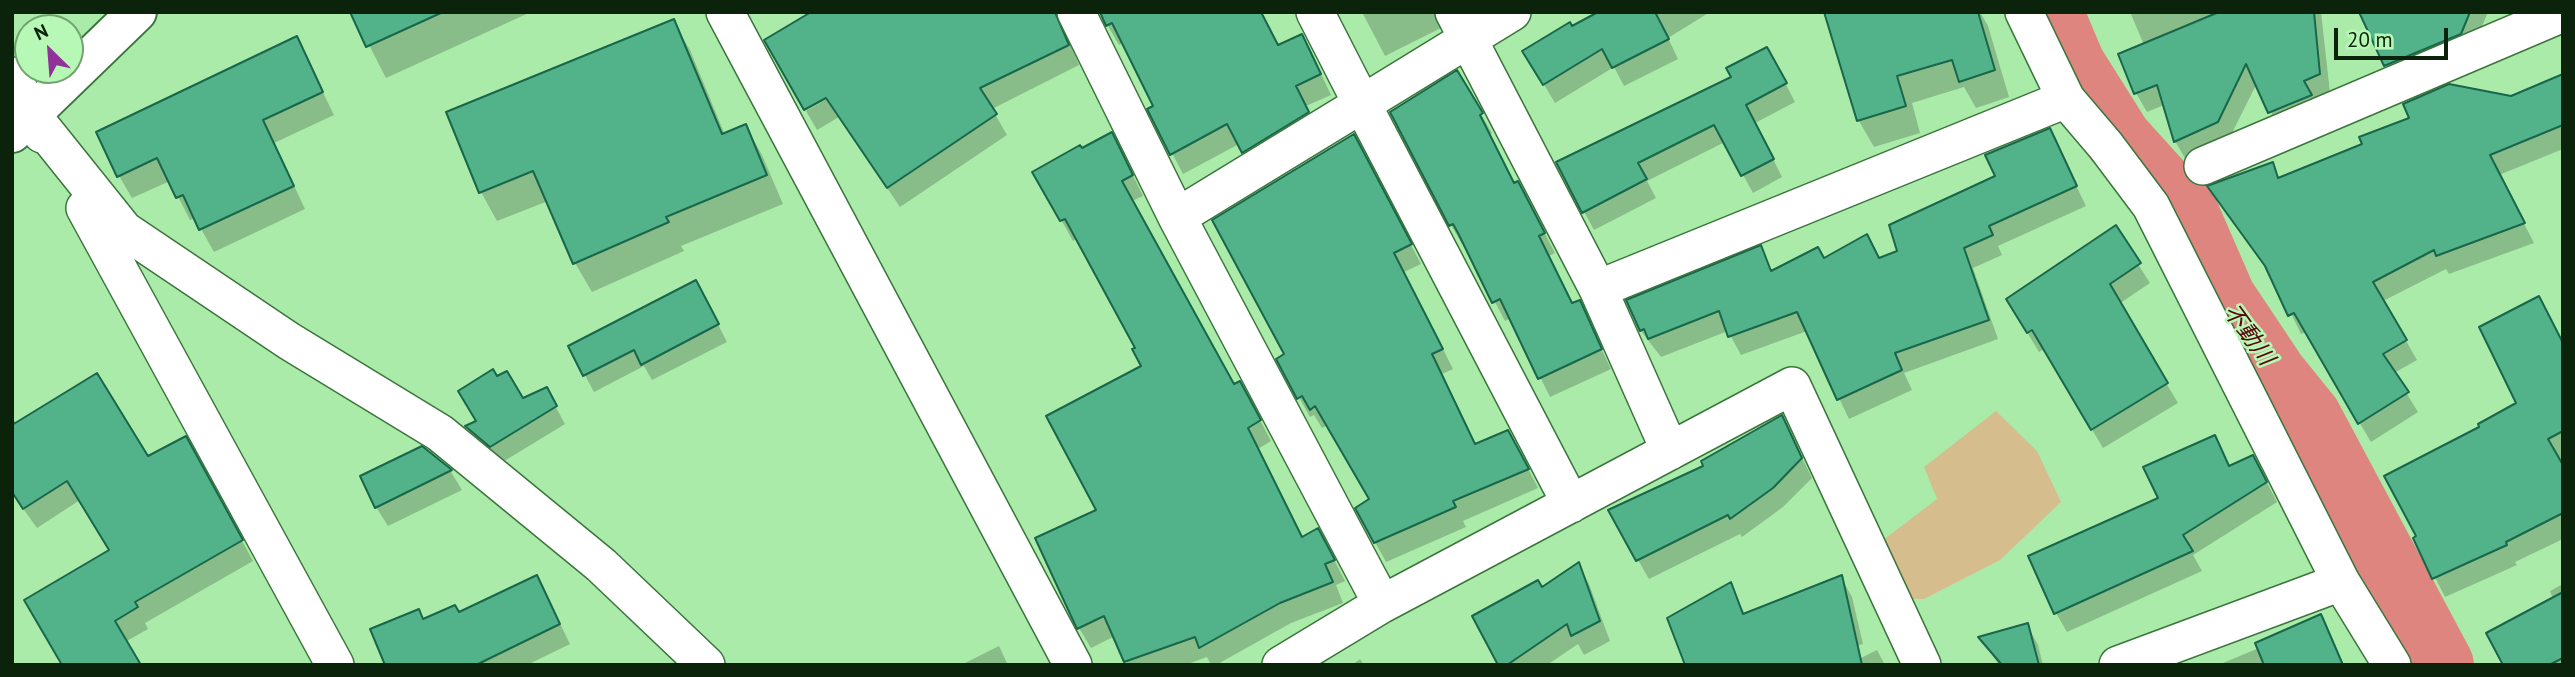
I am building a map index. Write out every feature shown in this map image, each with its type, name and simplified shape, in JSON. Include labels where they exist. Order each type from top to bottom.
[{"type":"highway","points":[[21,123],[137,12]]},
{"type":"street","points":[[724,12],[1073,665]]},
{"type":"street","points":[[1076,12],[1177,217],[1382,604]]},
{"type":"street","points":[[1315,12],[1571,504]]},
{"type":"street","points":[[1177,217],[1362,104],[1461,26],[1512,12]]},
{"type":"street","points":[[2024,12],[2066,99],[2151,206],[2341,582],[2392,665]]},
{"type":"street","points":[[2203,166],[2563,13]]},
{"type":"street","points":[[1461,26],[1598,289],[1670,451]]},
{"type":"street","points":[[12,76],[21,123],[119,267],[335,665]]},
{"type":"street","points":[[1598,289],[2066,99]]},
{"type":"street","points":[[21,123],[124,230],[289,341],[440,433],[601,565],[706,665]]},
{"type":"street","points":[[1282,665],[1382,604],[1792,386],[1922,665]]},
{"type":"street","points":[[2118,665],[2341,582]]},
{"type":"shaded area","points":[[1996,411],[2037,451],[2061,502],[2000,560],[1924,599],[1889,598],[1870,550],[1937,499],[1924,467]]},
{"type":"building","points":[[350,12],[443,12],[366,47]]},
{"type":"building","points":[[811,12],[1055,12],[1069,45],[980,88],[997,114],[887,188],[826,98],[804,110],[764,40]]},
{"type":"building","points":[[1100,12],[1261,12],[1278,45],[1302,34],[1321,74],[1296,86],[1309,112],[1242,153],[1227,124],[1170,155],[1147,109],[1153,106],[1112,23],[1106,26]]},
{"type":"building","points":[[1598,12],[1655,12],[1669,39],[1612,68],[1602,49],[1543,85],[1522,51],[1570,22],[1572,26]]},
{"type":"building","points":[[1824,12],[1978,12],[1995,70],[1959,82],[1952,60],[1897,76],[1906,106],[1857,121]]},
{"type":"building","points":[[2219,12],[2314,12],[2320,74],[2304,81],[2312,95],[2268,113],[2246,64],[2218,122],[2174,142],[2157,85],[2134,94],[2118,54]]},
{"type":"building","points":[[2359,12],[2470,12],[2461,34],[2384,66]]},
{"type":"building","points":[[674,19],[722,134],[746,124],[767,175],[666,217],[669,222],[573,264],[533,171],[479,193],[446,112]]},
{"type":"building","points":[[297,36],[323,92],[263,120],[294,186],[199,230],[183,195],[176,198],[157,158],[117,177],[96,132]]},
{"type":"building","points":[[1767,47],[1787,83],[1746,105],[1774,159],[1741,176],[1714,125],[1638,163],[1647,179],[1582,213],[1556,162],[1731,77],[1726,68]]},
{"type":"building","points":[[1457,70],[1483,113],[1480,115],[1514,183],[1518,181],[1545,233],[1539,236],[1572,303],[1580,300],[1602,349],[1538,379],[1500,299],[1492,303],[1459,235],[1453,224],[1449,226],[1390,112]]},
{"type":"building","points":[[2563,74],[2563,125],[2490,155],[2525,223],[2436,256],[2434,250],[2373,282],[2407,340],[2383,354],[2409,392],[2358,424],[2294,313],[2288,316],[2265,266],[2207,186],[2273,162],[2278,178],[2362,144],[2359,137],[2409,118],[2403,104],[2449,84],[2511,96]]},
{"type":"building","points":[[2050,128],[2077,186],[1989,226],[1993,235],[1964,248],[1989,320],[1895,353],[1902,370],[1837,400],[1797,312],[1728,337],[1719,311],[1648,339],[1644,329],[1640,331],[1626,300],[1761,245],[1771,271],[1818,247],[1824,258],[1867,234],[1879,258],[1897,251],[1889,225],[1995,176],[1985,155]]},
{"type":"building","points":[[1112,132],[1133,175],[1122,181],[1234,384],[1240,381],[1261,420],[1248,428],[1302,537],[1318,528],[1335,560],[1325,564],[1333,582],[1280,603],[1199,648],[1195,637],[1124,662],[1104,616],[1077,629],[1035,538],[1096,510],[1046,416],[1141,366],[1132,349],[1135,348],[1065,219],[1060,221],[1032,172],[1080,145],[1082,148]]},
{"type":"building","points":[[1354,134],[1412,244],[1394,253],[1443,349],[1432,354],[1475,444],[1508,430],[1529,469],[1453,501],[1456,507],[1374,543],[1355,508],[1369,499],[1315,406],[1310,410],[1302,396],[1297,399],[1276,359],[1284,354],[1212,220]]},
{"type":"building","points":[[2116,225],[2141,263],[2110,284],[2168,383],[2091,430],[2032,330],[2027,333],[2006,299]]},
{"type":"building","points":[[696,280],[719,324],[641,365],[634,350],[583,376],[568,346]]},
{"type":"building","points":[[2539,296],[2563,343],[2563,431],[2548,439],[2563,465],[2563,513],[2506,542],[2507,545],[2432,579],[2413,538],[2416,536],[2384,476],[2479,427],[2478,424],[2516,403],[2479,327]]},
{"type":"building","points":[[493,369],[497,376],[507,371],[523,398],[547,387],[557,406],[490,447],[465,426],[476,421],[458,391]]},
{"type":"building","points":[[97,373],[148,456],[186,436],[243,540],[135,602],[138,607],[115,621],[141,665],[62,665],[24,600],[109,550],[67,481],[23,509],[12,492],[12,425]]},
{"type":"building","points":[[1782,415],[1802,458],[1773,488],[1730,519],[1728,515],[1636,561],[1608,510],[1703,466],[1701,461]]},
{"type":"building","points":[[2215,435],[2229,466],[2253,455],[2267,482],[2183,535],[2193,551],[2054,614],[2028,556],[2158,498],[2143,467]]},
{"type":"building","points":[[422,446],[452,470],[375,508],[360,476]]},
{"type":"building","points":[[1579,562],[1600,621],[1571,636],[1567,624],[1507,665],[1498,665],[1472,616],[1538,580],[1542,587]]},
{"type":"building","points":[[537,575],[560,624],[476,665],[385,665],[370,629],[419,609],[423,619],[455,605],[459,612]]},
{"type":"building","points":[[1842,575],[1862,665],[1685,665],[1667,618],[1731,582],[1743,614]]},
{"type":"building","points":[[2563,592],[2563,658],[2549,665],[2503,665],[2486,633]]},
{"type":"building","points":[[2321,614],[2343,665],[2264,665],[2255,643]]},
{"type":"building","points":[[2028,623],[2039,665],[2002,665],[1978,637]]},
{"type":"waterway","name":"不動川","points":[[2049,12],[2072,66],[2118,139],[2185,213],[2222,298],[2274,376],[2308,418],[2440,665]]}]
